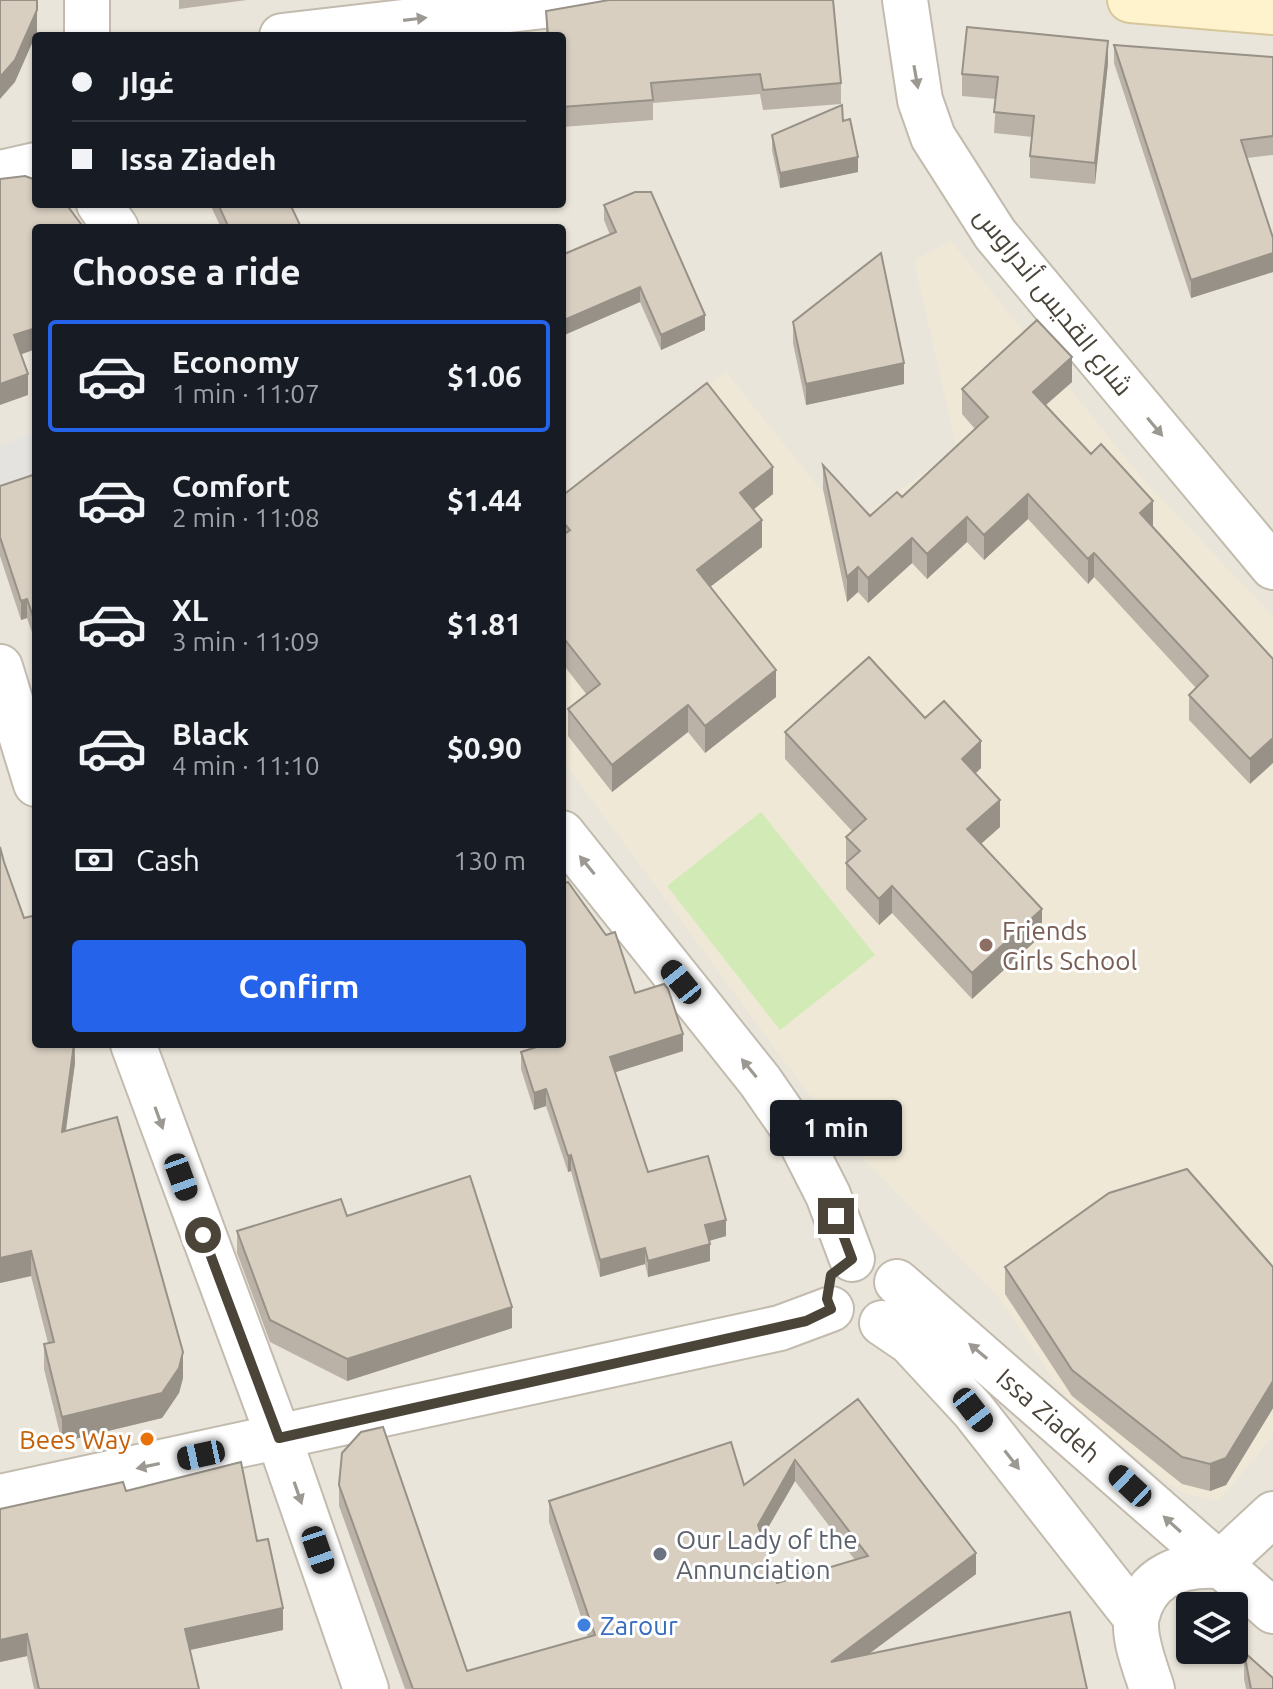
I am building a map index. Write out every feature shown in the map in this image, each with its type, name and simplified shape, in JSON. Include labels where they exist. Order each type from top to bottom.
[{"type":"main road","points":[[1130,0],[1273,12]]},
{"type":"street","points":[[87,0],[87,32]]},
{"type":"street","points":[[317,32],[595,0]]},
{"type":"street","name":"شارع القديس أندراوس","points":[[905,0],[920,100],[933,137],[988,222],[1063,318],[1273,567]]},
{"type":"street","points":[[0,173],[32,166]]},
{"type":"street","points":[[0,667],[22,777]]},
{"type":"street","points":[[566,838],[760,1081],[790,1125],[828,1195],[852,1259]]},
{"type":"street","points":[[134,1048],[279,1438],[366,1689]]},
{"type":"street","points":[[872,1258],[883,1263],[897,1282],[896,1305],[882,1323],[871,1327],[848,1325],[831,1309],[827,1299],[831,1275],[852,1259],[872,1258]]},
{"type":"street","name":"Issa Ziadeh","points":[[897,1282],[1043,1406],[1217,1566],[1273,1611]]},
{"type":"street","points":[[0,1497],[780,1328],[831,1309]]},
{"type":"street","points":[[882,1323],[910,1342],[973,1410],[1143,1655]]},
{"type":"street","points":[[1143,1655],[1149,1588],[1172,1570],[1192,1565],[1217,1566],[1273,1514]]},
{"type":"shaded area","points":[[0,0],[1273,0],[1273,1689],[0,1689]]},
{"type":"shaded area","name":"Friends Girls School","points":[[951,241],[1140,476],[1273,616],[1273,1436],[1219,1501],[1189,1495],[1166,1482],[1070,1403],[996,1294],[836,1131],[566,764],[566,490],[726,372],[849,525],[857,521],[957,450],[914,260]]},
{"type":"shaded area","points":[[32,433],[32,487],[0,497],[0,447]]},
{"type":"green space","points":[[761,812],[875,955],[780,1030],[667,886]]},
{"type":"building","points":[[0,0],[37,0],[37,10],[15,60],[0,77]]},
{"type":"building","points":[[609,0],[833,0],[841,83],[763,90],[760,74],[651,83],[653,100],[566,107],[566,32],[548,32],[546,11]]},
{"type":"building","points":[[967,27],[1108,41],[1095,163],[1030,156],[1034,116],[994,112],[998,77],[962,74]]},
{"type":"building","points":[[1114,45],[1273,57],[1273,136],[1241,140],[1273,238],[1273,253],[1191,280]]},
{"type":"building","points":[[842,105],[843,121],[850,119],[858,157],[780,173],[772,135]]},
{"type":"building","points":[[25,176],[32,179],[32,208],[69,208],[81,224],[32,224],[32,329],[14,335],[28,374],[0,384],[0,179]]},
{"type":"building","points":[[635,192],[651,192],[705,315],[661,335],[640,287],[566,319],[566,253],[616,232],[604,205]]},
{"type":"building","points":[[220,208],[292,208],[300,224],[227,224]]},
{"type":"building","points":[[881,253],[904,363],[806,384],[793,322]]},
{"type":"building","points":[[1037,320],[1072,357],[1033,392],[1091,454],[1101,444],[1153,501],[1140,513],[1273,659],[1273,738],[1250,759],[1189,695],[1208,676],[1094,553],[1088,559],[1028,494],[984,535],[967,517],[927,554],[912,538],[868,578],[858,567],[847,577],[823,465],[870,516],[897,492],[902,497],[988,417],[962,389]]},
{"type":"building","points":[[707,383],[773,467],[740,493],[762,520],[697,570],[776,670],[705,726],[688,705],[612,765],[568,709],[600,684],[566,641],[566,533],[570,530],[566,526],[566,493]]},
{"type":"building","points":[[32,475],[32,613],[27,599],[21,601],[0,537],[0,486]]},
{"type":"building","points":[[869,657],[925,718],[944,701],[981,741],[962,759],[1000,800],[967,829],[1042,909],[972,973],[892,886],[879,899],[846,863],[860,851],[846,837],[866,819],[785,732]]},
{"type":"building","points":[[0,847],[24,918],[32,916],[32,1048],[73,1048],[62,1132],[117,1117],[183,1352],[179,1368],[162,1393],[62,1417],[44,1344],[54,1342],[31,1251],[0,1258]]},
{"type":"building","points":[[566,883],[606,935],[615,932],[635,993],[664,984],[668,989],[683,1034],[610,1057],[648,1172],[708,1156],[726,1220],[705,1225],[710,1244],[648,1261],[645,1248],[600,1260],[571,1155],[568,1156],[546,1089],[534,1093],[521,1052],[534,1048],[566,1048]]},
{"type":"building","points":[[1187,1169],[1273,1267],[1273,1381],[1226,1458],[1210,1464],[1182,1457],[1072,1370],[1005,1267],[1109,1193]]},
{"type":"building","points":[[470,1176],[512,1307],[347,1359],[270,1320],[237,1231],[341,1199],[347,1216]]},
{"type":"building","points":[[858,1399],[976,1553],[831,1662],[1070,1612],[1087,1689],[413,1689],[339,1485],[342,1453],[361,1432],[383,1427],[467,1671],[595,1635],[549,1501],[731,1442],[744,1485]],"holes":[[[795,1460],[868,1556],[777,1583],[758,1525]]]},
{"type":"building","points":[[241,1462],[257,1541],[268,1539],[283,1608],[185,1629],[199,1689],[39,1689],[27,1634],[0,1640],[0,1509],[123,1482],[126,1491]]},
{"type":"building","points":[[1248,1656],[1273,1678],[1273,1689],[1251,1689],[1246,1664]]},
{"type":"place","name":"Friends Girls School","points":[[986,945]]},
{"type":"place","name":"Bees Way","points":[[147,1439]]},
{"type":"place","name":"Our Lady of the Annunciation","points":[[660,1554]]},
{"type":"place","name":"Zarour","points":[[584,1625]]},
{"type":"route","points":[[203,1235],[279,1438],[806,1321],[831,1309],[827,1299],[831,1275],[838,1266],[852,1259],[836,1216]]}]
